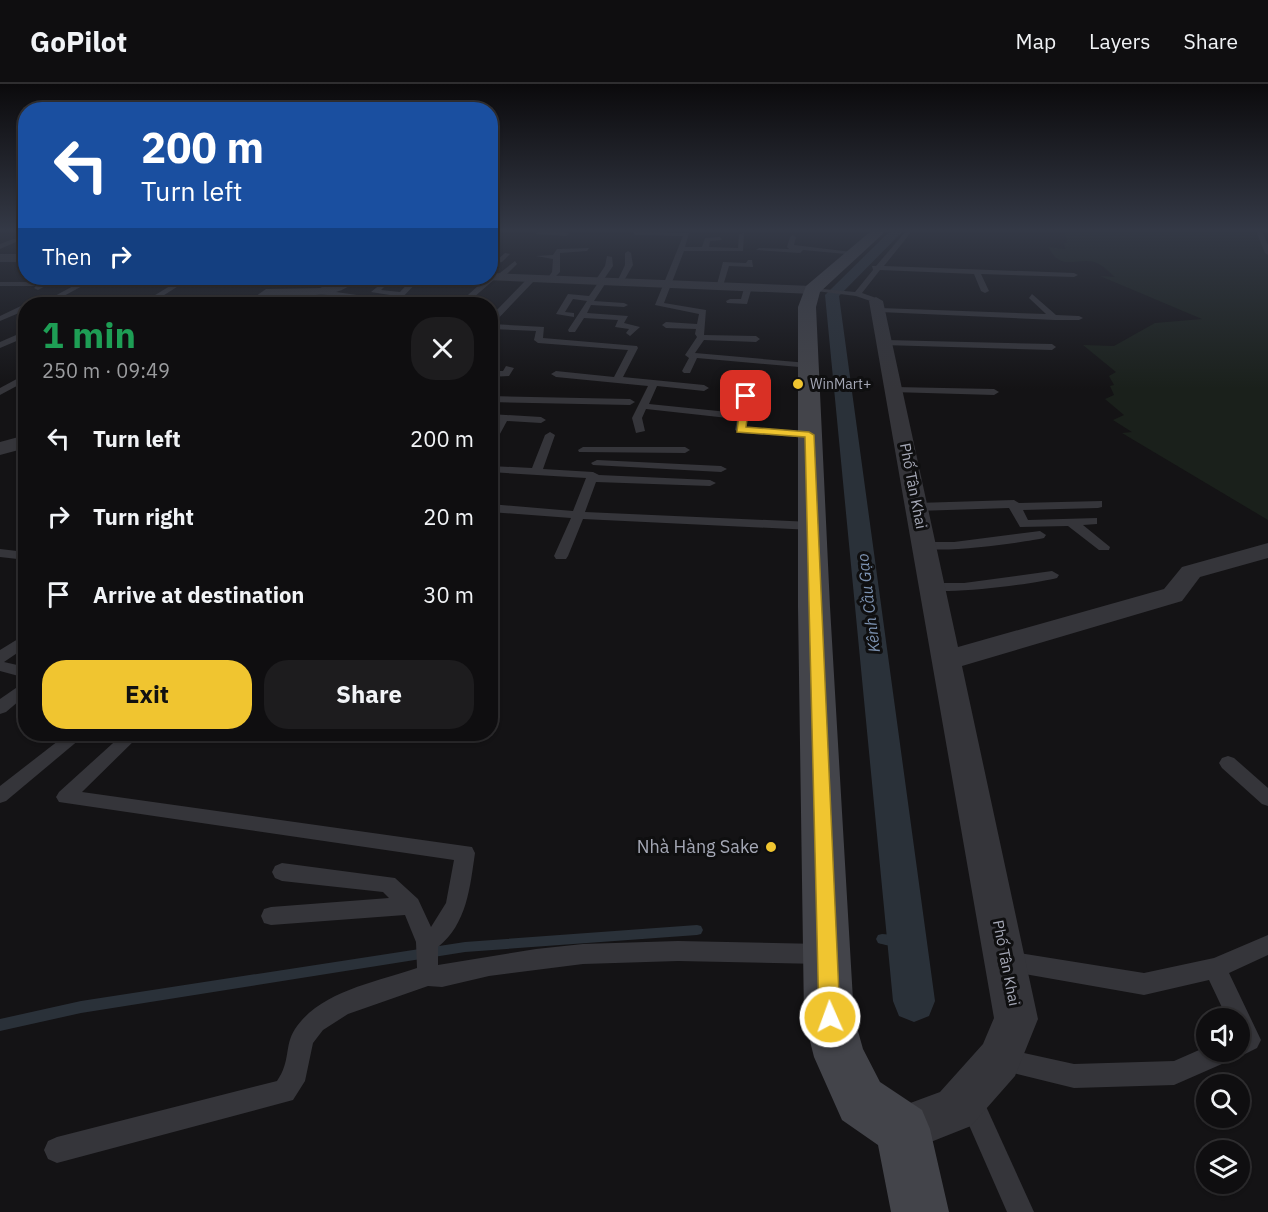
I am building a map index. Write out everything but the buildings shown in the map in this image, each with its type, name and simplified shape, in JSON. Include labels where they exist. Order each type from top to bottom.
[{"type":"street","points":[[661,284],[817,291]]},
{"type":"street","points":[[825,284],[807,307],[809,435],[830,1017],[840,1057],[861,1101],[903,1129],[920,1212]]},
{"type":"street","points":[[264,297],[271,292],[326,296],[341,285]]},
{"type":"street","name":"Phố Tân Khai","points":[[866,300],[886,343],[1016,1019],[999,1060],[955,1110],[903,1129]]},
{"type":"street","points":[[0,449],[18,443]]},
{"type":"street","points":[[948,660],[1173,595],[1191,572],[1268,550]]},
{"type":"lane","points":[[0,284],[18,284]]},
{"type":"lane","points":[[498,315],[528,284]]},
{"type":"lane","points":[[572,330],[591,301],[598,284]]},
{"type":"lane","points":[[670,284],[659,305],[701,311],[701,332],[689,354],[808,366]]},
{"type":"lane","points":[[866,300],[871,284]]},
{"type":"lane","points":[[982,284],[985,291]]},
{"type":"lane","points":[[38,288],[43,285]]},
{"type":"lane","points":[[57,297],[80,285]]},
{"type":"lane","points":[[157,297],[176,285]]},
{"type":"lane","points":[[382,285],[375,292],[402,294]]},
{"type":"lane","points":[[399,297],[410,285]]},
{"type":"lane","points":[[470,297],[485,285]]},
{"type":"lane","points":[[730,301],[744,302],[748,287]]},
{"type":"lane","points":[[817,291],[866,300],[1055,318],[1079,318]]},
{"type":"lane","points":[[125,294],[163,293]]},
{"type":"lane","points":[[326,296],[357,297]]},
{"type":"lane","points":[[571,315],[560,314],[571,296],[628,306],[626,318],[618,325]]},
{"type":"lane","points":[[1032,296],[1055,318]]},
{"type":"lane","points":[[0,319],[18,311]]},
{"type":"lane","points":[[582,315],[626,318]]},
{"type":"lane","points":[[594,322],[636,327],[630,333]]},
{"type":"lane","points":[[498,325],[545,329],[538,340],[634,348],[618,378]]},
{"type":"lane","points":[[666,325],[756,339]]},
{"type":"lane","points":[[0,345],[18,337]]},
{"type":"lane","points":[[886,343],[1052,347]]},
{"type":"lane","points":[[687,371],[694,356]]},
{"type":"lane","points":[[498,374],[506,374],[509,368]]},
{"type":"lane","points":[[556,374],[618,378],[652,388],[703,392]]},
{"type":"lane","points":[[0,392],[18,382]]},
{"type":"lane","points":[[498,382],[512,383]]},
{"type":"lane","points":[[640,431],[637,418],[652,388]]},
{"type":"lane","points":[[895,390],[994,392]]},
{"type":"lane","points":[[746,396],[740,430],[809,435]]},
{"type":"lane","points":[[498,399],[630,402]]},
{"type":"lane","points":[[643,406],[742,417]]},
{"type":"lane","points":[[498,418],[541,420]]},
{"type":"lane","points":[[498,428],[504,418]]},
{"type":"lane","points":[[536,472],[550,435]]},
{"type":"lane","points":[[583,450],[685,450]]},
{"type":"lane","points":[[561,556],[600,451]]},
{"type":"lane","points":[[498,470],[594,472],[721,468]]},
{"type":"lane","points":[[594,472],[710,483]]},
{"type":"lane","points":[[917,507],[1014,504],[1024,524],[1093,521]]},
{"type":"lane","points":[[1016,507],[1098,504]]},
{"type":"lane","points":[[498,509],[578,515],[812,526]]},
{"type":"lane","points":[[1071,522],[1104,547]]},
{"type":"lane","points":[[925,546],[954,546],[1040,536]]},
{"type":"lane","points":[[0,553],[18,555]]},
{"type":"lane","points":[[932,587],[964,587],[1052,575]]},
{"type":"lane","points":[[0,658],[18,645]]},
{"type":"lane","points":[[0,666],[18,671]]},
{"type":"lane","points":[[0,708],[18,693]]},
{"type":"lane","points":[[0,796],[69,741]]},
{"type":"lane","points":[[125,741],[65,797],[465,853],[458,899],[447,927],[427,942]]},
{"type":"lane","points":[[1228,764],[1268,799]]},
{"type":"lane","points":[[282,872],[388,884],[411,905],[427,942],[428,975]]},
{"type":"lane","points":[[272,916],[411,905]]},
{"type":"lane","points":[[1005,961],[1144,984],[1215,968],[1268,945]]},
{"type":"lane","points":[[57,1150],[284,1091],[297,1073],[302,1039],[315,1022],[342,1005],[428,975],[442,976],[526,960],[605,952],[827,954]]},
{"type":"lane","points":[[1215,968],[1234,1008]]},
{"type":"lane","points":[[999,1060],[1074,1076],[1174,1073],[1200,1062]]},
{"type":"lane","points":[[969,1096],[1021,1212]]},
{"type":"shaded area","points":[[1118,284],[1268,284],[1268,520],[1122,433],[1132,432],[1113,420],[1124,415],[1105,399],[1114,395],[1110,386],[1114,385],[1109,376],[1116,372],[1083,345],[1114,346],[1155,323],[1202,319]]},
{"type":"waterway","name":"Kênh Cầu Gạo","points":[[844,284],[832,295],[914,1001]]},
{"type":"waterway","points":[[0,1025],[81,1007],[465,947],[697,930]]},
{"type":"waterway","points":[[882,939],[908,941]]},
{"type":"place","name":"WinMart+","points":[[798,384]]},
{"type":"place","name":"Nhà Hàng Sake","points":[[771,847]]},
{"type":"route","points":[[746,396],[740,430],[809,435],[830,1017]]}]
